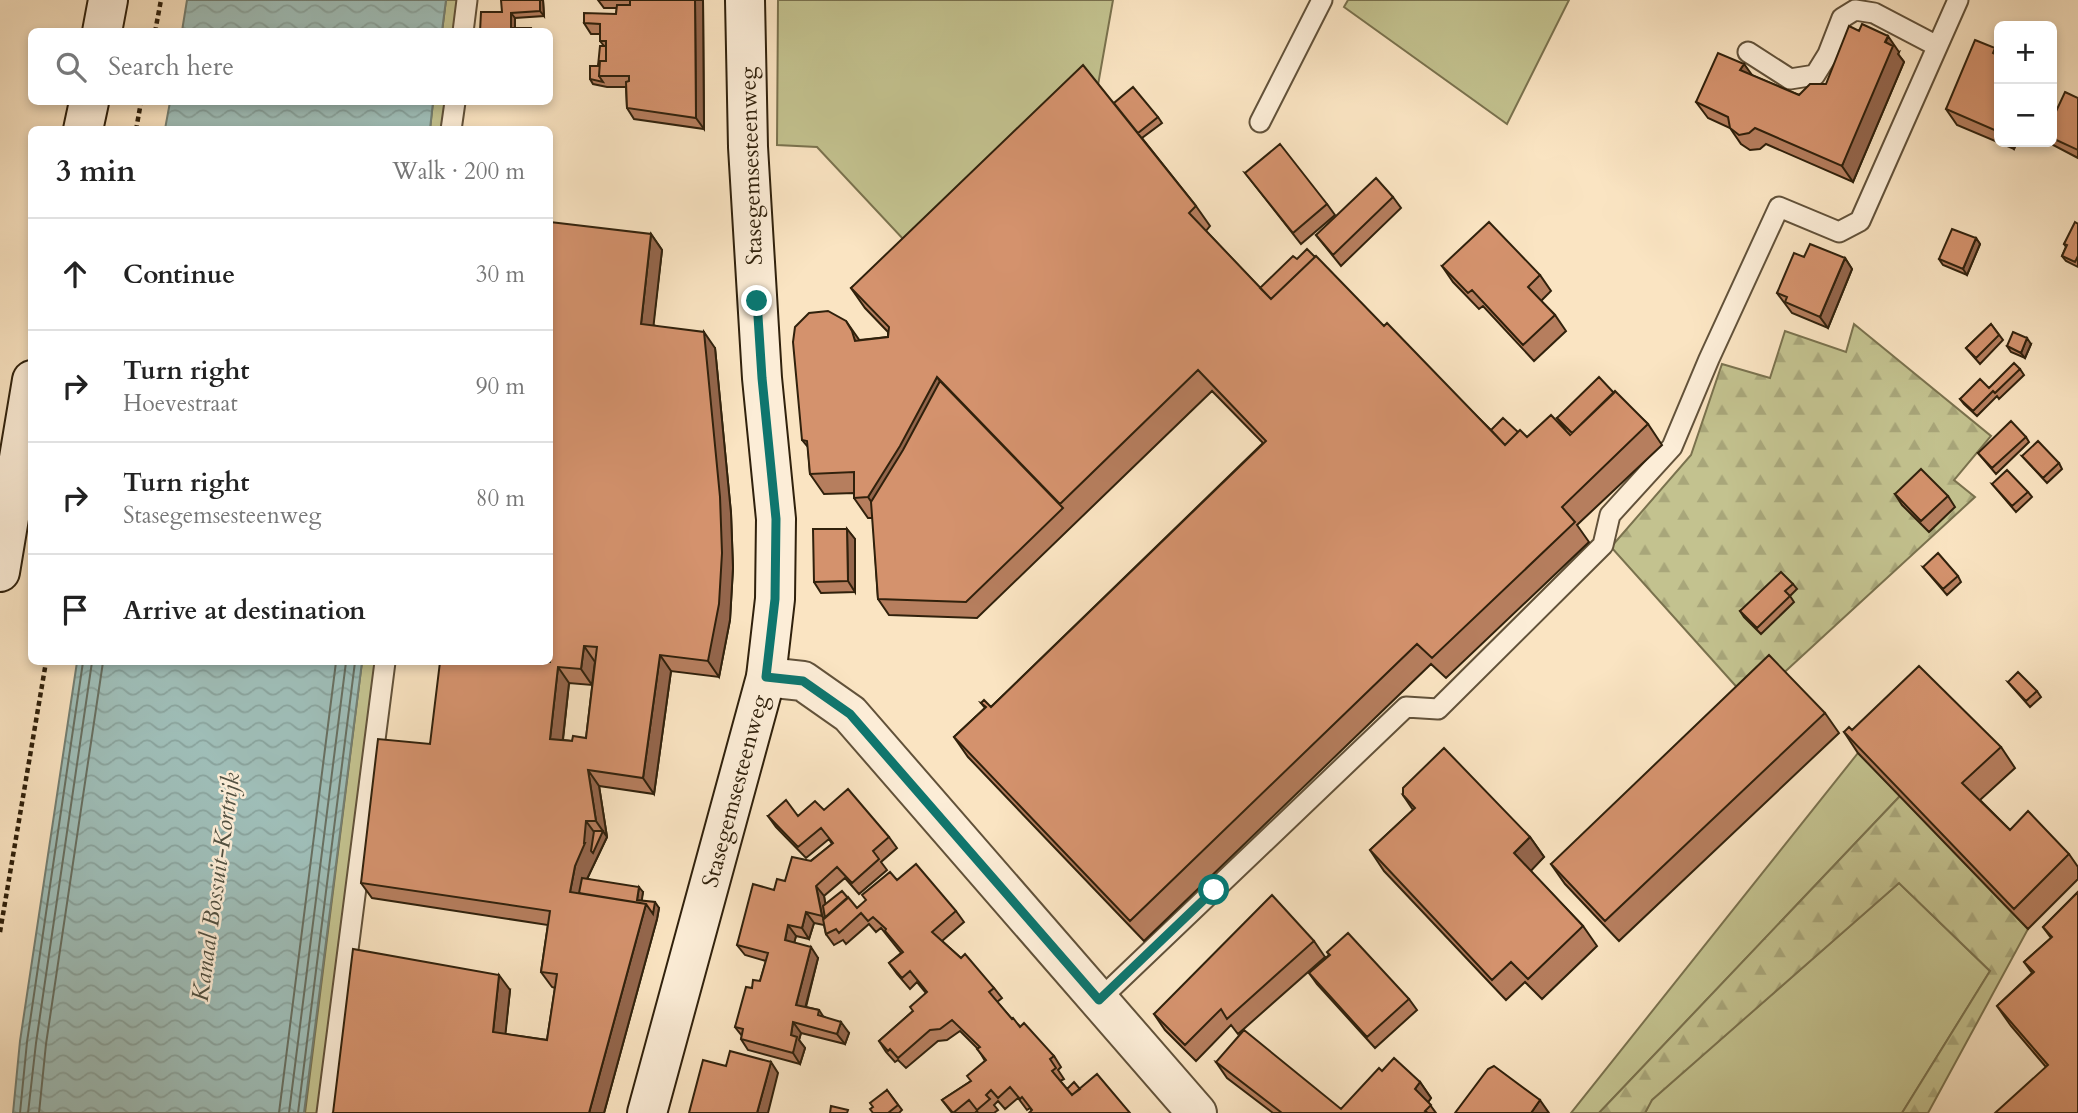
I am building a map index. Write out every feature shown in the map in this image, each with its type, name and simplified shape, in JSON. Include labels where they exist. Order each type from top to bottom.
[{"type":"street","points":[[103,28],[108,0]]},
{"type":"street","name":"Stasegemsesteenweg","points":[[647,1113],[766,677],[775,599],[776,519],[762,378],[749,160],[746,0]]},
{"type":"street","points":[[84,126],[88,105]]},
{"type":"street","points":[[0,572],[28,404]]},
{"type":"street","points":[[766,677],[803,681],[850,714],[1196,1113]]},
{"type":"lane","points":[[464,28],[467,0]]},
{"type":"lane","points":[[1260,122],[1322,0]]},
{"type":"lane","points":[[1099,1000],[1406,708],[1438,709],[1603,545],[1610,515],[1672,447],[1709,359],[1779,208],[1839,232],[1860,220],[1958,0]]},
{"type":"lane","points":[[1748,52],[1790,79],[1815,75],[1828,54],[1842,18],[1855,10],[1874,13],[1937,46]]},
{"type":"lane","points":[[452,126],[455,105]]},
{"type":"lane","points":[[327,1113],[385,665]]},
{"type":"path","points":[[156,28],[161,0]]},
{"type":"path","points":[[137,126],[140,105]]},
{"type":"path","points":[[0,932],[45,665]]},
{"type":"green space","points":[[446,0],[460,0],[456,28],[442,28]]},
{"type":"green space","points":[[778,0],[1113,0],[1098,85],[919,256],[817,147],[777,145]]},
{"type":"green space","points":[[1348,0],[1569,0],[1507,124],[1344,7]]},
{"type":"green space","points":[[433,105],[447,105],[444,126],[430,126]]},
{"type":"green space","points":[[1854,324],[1991,436],[1954,480],[1975,497],[1751,703],[1611,547],[1691,455],[1722,364],[1770,378],[1785,331],[1846,352]]},
{"type":"green space","points":[[362,665],[377,665],[318,1113],[305,1113]]},
{"type":"green space","points":[[1858,753],[1900,796],[1599,1113],[1571,1113]]},
{"type":"green space","points":[[1900,796],[2028,929],[1928,1113],[1902,1113],[1990,971],[1899,883],[1652,1100],[1645,1113],[1599,1113]]},
{"type":"green space","points":[[1899,883],[1990,971],[1902,1113],[1645,1113],[1651,1100]]},
{"type":"water","points":[[187,0],[446,0],[442,28],[182,28]]},
{"type":"water","points":[[169,105],[433,105],[430,126],[166,126]]},
{"type":"water","name":"Kanaal Bossuit-Kortrijk","points":[[77,665],[362,665],[304,1113],[13,1113],[20,1041]]},
{"type":"building","points":[[501,0],[540,0],[540,11],[511,13],[511,28],[480,28],[481,12],[502,12]]},
{"type":"building","points":[[630,0],[695,0],[696,118],[627,108],[626,82],[629,81],[629,76],[599,76],[600,61],[606,61],[606,41],[600,41],[600,24],[584,23],[584,13],[616,14],[617,5],[630,5]]},
{"type":"building","points":[[1862,24],[1888,36],[1885,42],[1893,46],[1842,166],[1755,128],[1749,133],[1739,135],[1730,128],[1728,117],[1696,102],[1718,53],[1744,64],[1740,70],[1799,95],[1810,84],[1826,84],[1849,26],[1859,31]]},
{"type":"building","points":[[1975,40],[1994,48],[1994,130],[1946,109]]},
{"type":"building","points":[[600,46],[606,46],[606,61],[600,61],[599,76],[603,82],[590,79],[590,66],[598,66]]},
{"type":"building","points":[[1083,65],[1196,206],[1189,213],[1271,299],[1316,256],[1384,326],[1387,323],[1505,445],[1520,430],[1527,437],[1551,415],[1570,435],[1615,391],[1648,424],[1562,507],[1575,522],[1432,658],[1417,644],[1130,921],[954,737],[986,707],[981,703],[984,700],[991,707],[1266,441],[1198,370],[1060,504],[937,377],[900,446],[868,497],[854,498],[854,472],[810,474],[807,441],[802,440],[793,342],[795,327],[809,313],[828,311],[846,321],[855,341],[888,337],[889,327],[851,288]]},
{"type":"building","points":[[1133,87],[1158,117],[1138,133],[1114,103]]},
{"type":"building","points":[[2065,92],[2078,98],[2078,150],[2057,140],[2057,109]]},
{"type":"building","points":[[1280,144],[1327,204],[1293,233],[1245,173]]},
{"type":"building","points":[[1376,178],[1393,197],[1333,255],[1316,235]]},
{"type":"building","points":[[553,222],[651,234],[641,324],[704,332],[720,497],[722,553],[719,604],[708,661],[660,655],[643,778],[588,770],[596,821],[586,821],[585,843],[575,866],[570,892],[646,904],[589,1113],[333,1113],[353,949],[499,975],[493,1032],[547,1040],[557,974],[541,972],[550,911],[361,883],[378,739],[430,744],[440,665],[553,665]],"holes":[[[584,646],[597,647],[586,738],[573,736],[572,741],[550,739],[558,667],[581,669]]]},
{"type":"building","points":[[1489,222],[1540,275],[1528,287],[1555,315],[1523,345],[1472,290],[1468,293],[1442,266]]},
{"type":"building","points":[[2075,222],[2078,224],[2078,256],[2075,262],[2062,256],[2067,245],[2064,244]]},
{"type":"building","points":[[1952,229],[1976,238],[1963,269],[1939,259]]},
{"type":"building","points":[[1810,244],[1845,258],[1820,317],[1785,302],[1787,297],[1777,293],[1794,253],[1804,257]]},
{"type":"building","points":[[1307,249],[1315,257],[1271,299],[1260,288],[1293,256],[1297,259]]},
{"type":"building","points":[[1991,324],[1999,335],[1976,358],[1966,348]]},
{"type":"building","points":[[2013,332],[2027,338],[2021,353],[2007,346]]},
{"type":"building","points":[[2014,363],[2020,369],[1973,411],[1960,399],[1980,379],[1989,388]]},
{"type":"building","points":[[1599,377],[1614,393],[1572,433],[1557,418]]},
{"type":"building","points":[[940,381],[1063,508],[966,602],[878,599],[871,502]]},
{"type":"building","points":[[1503,418],[1518,432],[1505,445],[1491,430]]},
{"type":"building","points":[[2011,421],[2026,437],[1992,468],[1978,453]]},
{"type":"building","points":[[2038,441],[2059,463],[2043,478],[2022,456]]},
{"type":"building","points":[[1921,469],[1948,496],[1921,521],[1895,494]]},
{"type":"building","points":[[2007,470],[2028,492],[2012,506],[1992,484]]},
{"type":"building","points":[[813,529],[847,529],[848,581],[814,582]]},
{"type":"building","points":[[1938,553],[1958,576],[1943,589],[1923,567]]},
{"type":"building","points":[[1781,572],[1793,584],[1785,591],[1790,596],[1757,628],[1740,611]]},
{"type":"building","points":[[1769,655],[1825,713],[1605,921],[1551,864]]},
{"type":"building","points":[[1919,666],[2001,747],[1962,783],[2010,830],[2028,811],[2069,854],[2014,909],[1844,732],[1849,727],[1852,730]]},
{"type":"building","points":[[2018,672],[2037,691],[2026,701],[2008,682]]},
{"type":"building","points":[[1444,748],[1530,837],[1514,853],[1583,926],[1528,979],[1511,962],[1492,980],[1370,850],[1415,808],[1403,795],[1403,788]]},
{"type":"building","points":[[848,789],[889,837],[873,851],[879,859],[852,883],[837,867],[816,886],[822,916],[806,912],[802,928],[788,925],[785,940],[811,947],[796,1005],[819,1010],[818,1015],[841,1022],[837,1034],[793,1022],[791,1035],[797,1037],[793,1053],[741,1039],[743,1029],[735,1027],[746,987],[752,988],[753,980],[760,981],[768,953],[737,945],[753,884],[774,890],[777,879],[785,881],[792,857],[811,861],[833,843],[821,828],[798,847],[768,816],[786,800],[798,816],[815,801],[824,810]]},
{"type":"building","points":[[594,831],[603,831],[593,853],[591,851]]},
{"type":"building","points":[[916,864],[956,911],[932,932],[961,958],[965,954],[994,988],[989,992],[1012,1019],[1020,1027],[1024,1023],[1054,1056],[1050,1059],[1056,1068],[1052,1071],[1072,1095],[1097,1074],[1130,1113],[1029,1113],[1032,1110],[1010,1087],[998,1098],[991,1090],[986,1095],[990,1099],[977,1110],[969,1100],[953,1113],[942,1100],[971,1081],[967,1076],[986,1060],[977,1049],[980,1047],[952,1020],[940,1029],[930,1030],[898,1058],[879,1041],[913,1011],[910,1007],[927,992],[910,971],[902,978],[889,963],[903,952],[873,917],[868,921],[861,913],[839,933],[836,929],[826,934],[823,919],[848,897],[857,908],[866,900],[862,895],[890,872],[897,880]]},
{"type":"building","points":[[582,878],[639,887],[637,900],[655,902],[653,914],[646,904],[579,893]]},
{"type":"building","points":[[842,891],[848,898],[825,918],[823,906]]},
{"type":"building","points":[[2078,892],[2078,1113],[1995,1113],[2048,1065],[1997,1006],[2034,972],[2024,962],[2052,937],[2043,927]]},
{"type":"building","points":[[1272,895],[1314,941],[1227,1019],[1221,1009],[1185,1045],[1154,1014]]},
{"type":"building","points":[[1348,933],[1409,999],[1367,1037],[1309,973],[1330,955],[1327,952]]},
{"type":"building","points":[[1244,1030],[1341,1109],[1379,1068],[1382,1071],[1394,1058],[1420,1082],[1415,1089],[1431,1105],[1425,1111],[1428,1113],[1282,1113],[1216,1062]]},
{"type":"building","points":[[730,1051],[771,1062],[757,1113],[689,1113],[703,1060],[726,1066]]},
{"type":"building","points":[[1494,1066],[1540,1100],[1531,1113],[1455,1113],[1488,1069]]},
{"type":"building","points":[[1074,1082],[1080,1089],[1072,1095],[1067,1089]]},
{"type":"building","points":[[887,1090],[898,1105],[888,1113],[873,1113],[870,1103]]},
{"type":"building","points":[[831,1106],[848,1110],[847,1113],[830,1113]]},
{"type":"route","points":[[757,301],[776,519],[775,599],[766,677],[803,681],[850,714],[1099,1000],[1214,890]]}]
